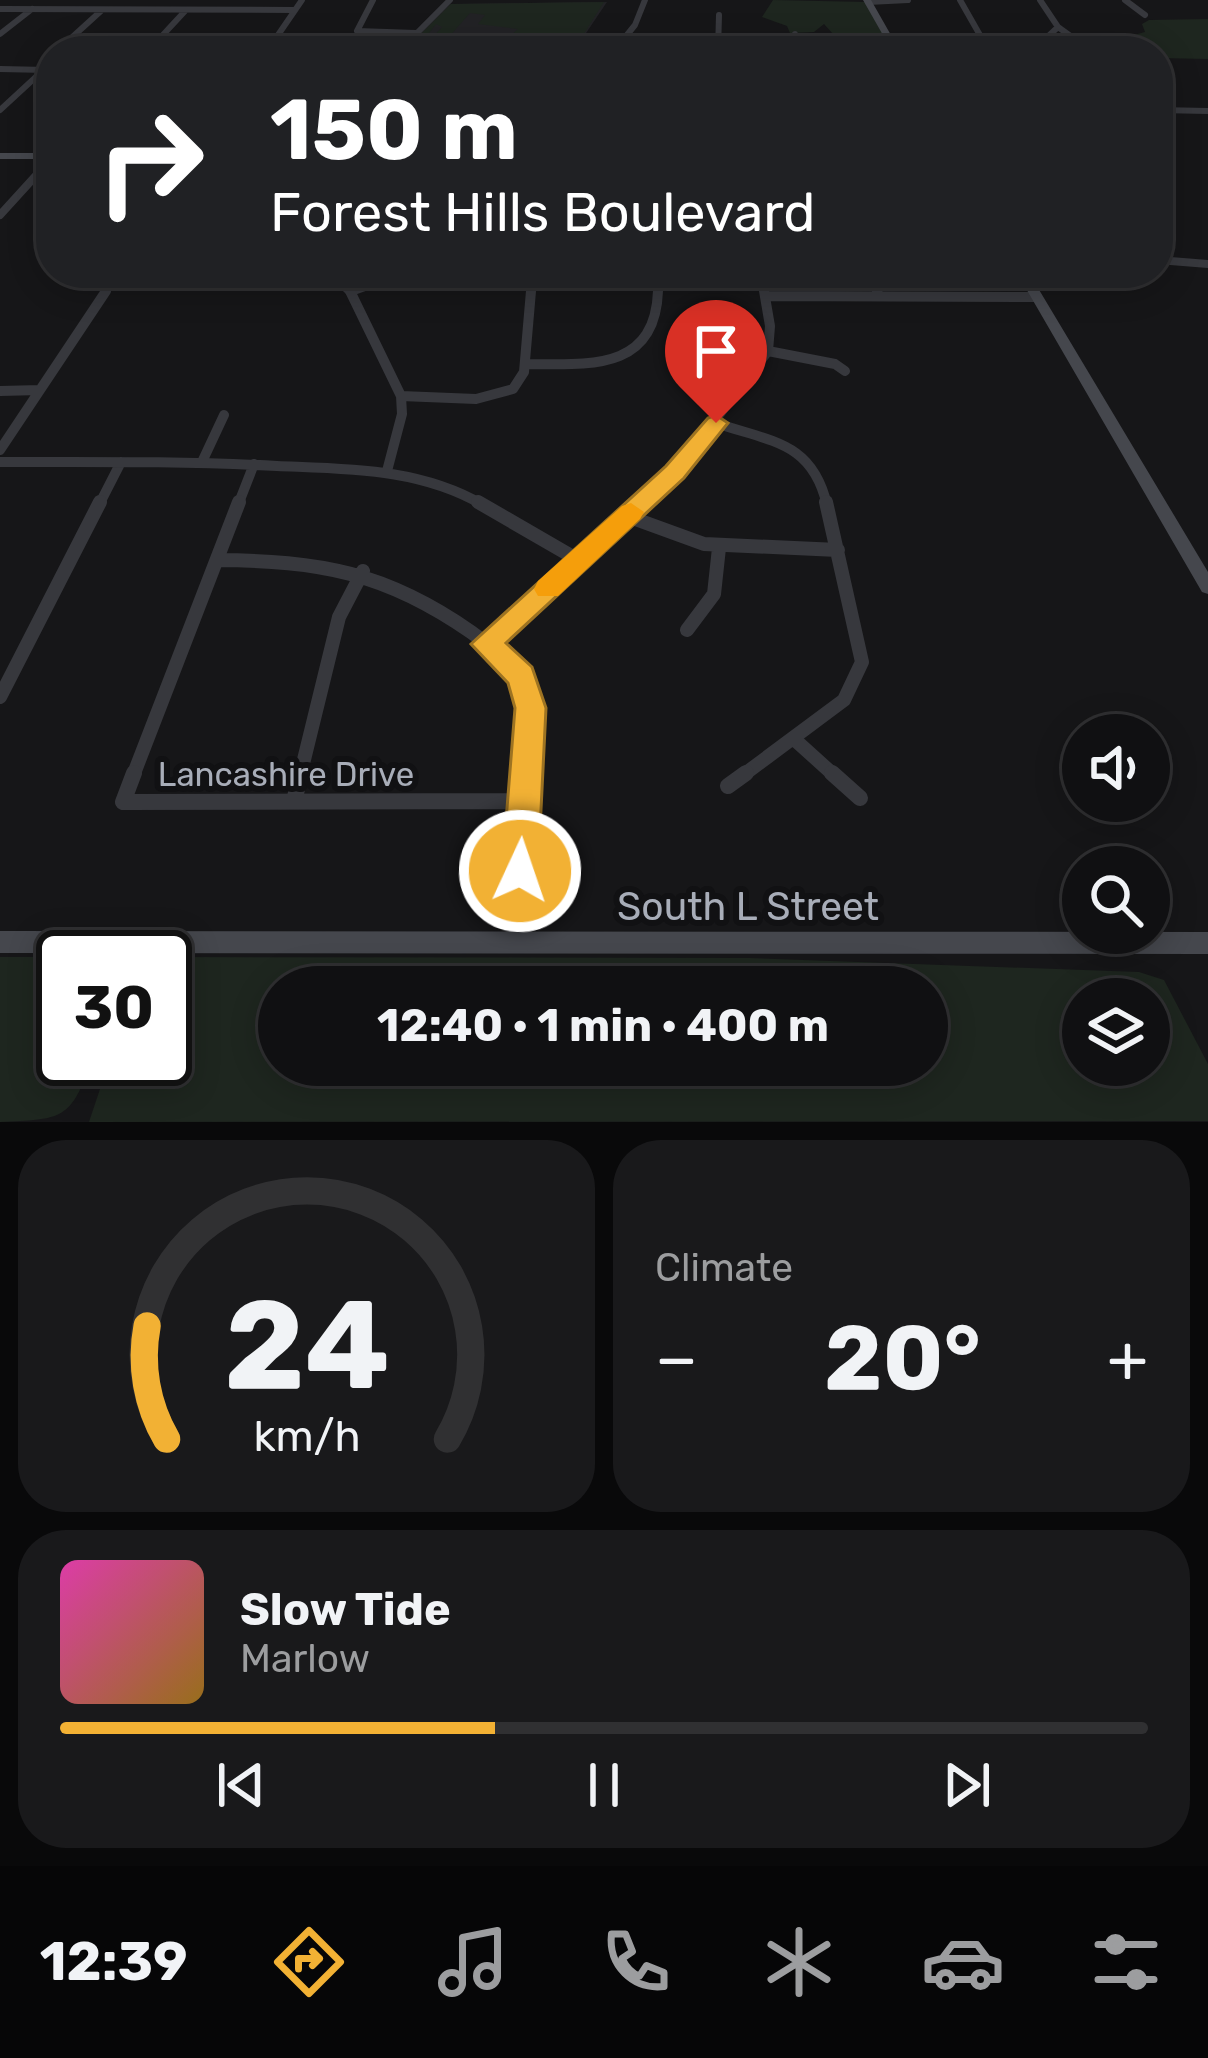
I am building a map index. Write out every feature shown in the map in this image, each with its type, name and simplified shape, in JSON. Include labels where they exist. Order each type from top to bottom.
[{"type":"street","points":[[78,36],[116,0]]},
{"type":"street","points":[[165,36],[198,0]]},
{"type":"street","points":[[277,36],[302,0]]},
{"type":"street","points":[[373,0],[357,29],[416,33]]},
{"type":"street","points":[[411,36],[450,0]]},
{"type":"street","points":[[626,36],[645,0]]},
{"type":"street","points":[[888,36],[868,1],[908,0]]},
{"type":"street","points":[[960,0],[981,36]]},
{"type":"street","points":[[1040,0],[1058,27],[1070,36]]},
{"type":"street","points":[[1125,0],[1145,15]]},
{"type":"street","points":[[0,32],[29,7]]},
{"type":"street","points":[[0,9],[294,10]]},
{"type":"street","points":[[718,36],[719,15]]},
{"type":"street","points":[[1048,36],[1058,27]]},
{"type":"street","points":[[0,68],[36,64]]},
{"type":"street","points":[[0,106],[36,74]]},
{"type":"street","points":[[1173,110],[1208,111]]},
{"type":"street","points":[[0,156],[36,157]]},
{"type":"street","points":[[0,215],[36,174]]},
{"type":"street","points":[[1173,261],[1208,264]]},
{"type":"street","points":[[0,451],[108,288]]},
{"type":"street","points":[[347,288],[400,396],[402,414],[387,472]]},
{"type":"street","points":[[351,292],[362,288]]},
{"type":"street","points":[[400,396],[493,397],[513,389],[525,364],[531,288]]},
{"type":"street","points":[[525,364],[606,363],[631,353],[658,317],[658,288]]},
{"type":"street","points":[[486,644],[676,471],[716,423],[768,351],[764,288]]},
{"type":"street","points":[[876,288],[879,296]]},
{"type":"street","points":[[1032,288],[1208,586]]},
{"type":"street","points":[[766,296],[1037,297]]},
{"type":"street","points":[[768,351],[845,370]]},
{"type":"street","points":[[0,393],[38,394]]},
{"type":"street","points":[[202,462],[224,415]]},
{"type":"street","points":[[716,423],[807,458],[821,480],[862,647],[860,672],[844,700],[728,786]]},
{"type":"street","points":[[0,462],[202,462],[387,472],[463,493],[580,561]]},
{"type":"street","points":[[0,697],[121,462]]},
{"type":"street","name":"Lancashire Drive","points":[[254,464],[123,802],[523,801]]},
{"type":"street","points":[[627,516],[682,541],[719,548],[838,550]]},
{"type":"street","points":[[687,630],[707,614],[717,590],[719,548]]},
{"type":"street","points":[[217,560],[306,561],[363,571],[416,594],[514,666],[528,690],[516,944]]},
{"type":"street","points":[[294,801],[339,617],[363,571]]},
{"type":"street","points":[[794,739],[860,798]]},
{"type":"street","name":"South L Street","points":[[0,942],[1208,943]]},
{"type":"shaded area","points":[[773,0],[866,2],[883,33],[833,34],[824,24],[814,32],[790,33],[787,26],[762,17]]},
{"type":"shaded area","points":[[604,2],[582,36],[510,36],[518,29],[478,24],[485,15],[470,13],[450,36],[434,36],[442,27],[436,24],[427,36],[419,36],[451,4]]},
{"type":"shaded area","points":[[607,2],[584,36],[412,36],[451,4]]},
{"type":"shaded area","points":[[1208,19],[1208,59],[1173,58],[1173,36],[1130,36],[1145,32],[1142,24]]},
{"type":"shaded area","points":[[0,957],[36,957],[36,1086],[81,1086],[61,1113],[0,1122]]},
{"type":"shaded area","points":[[192,957],[749,958],[1139,972],[1158,978],[1062,978],[1062,1086],[1170,1086],[1170,991],[1208,1064],[1208,1121],[89,1122],[101,1086],[192,1086]]},
{"type":"slow traffic","points":[[548,589],[631,512]]},
{"type":"route","points":[[520,871],[531,708],[528,690],[514,666],[486,644],[675,472],[716,423]]}]
